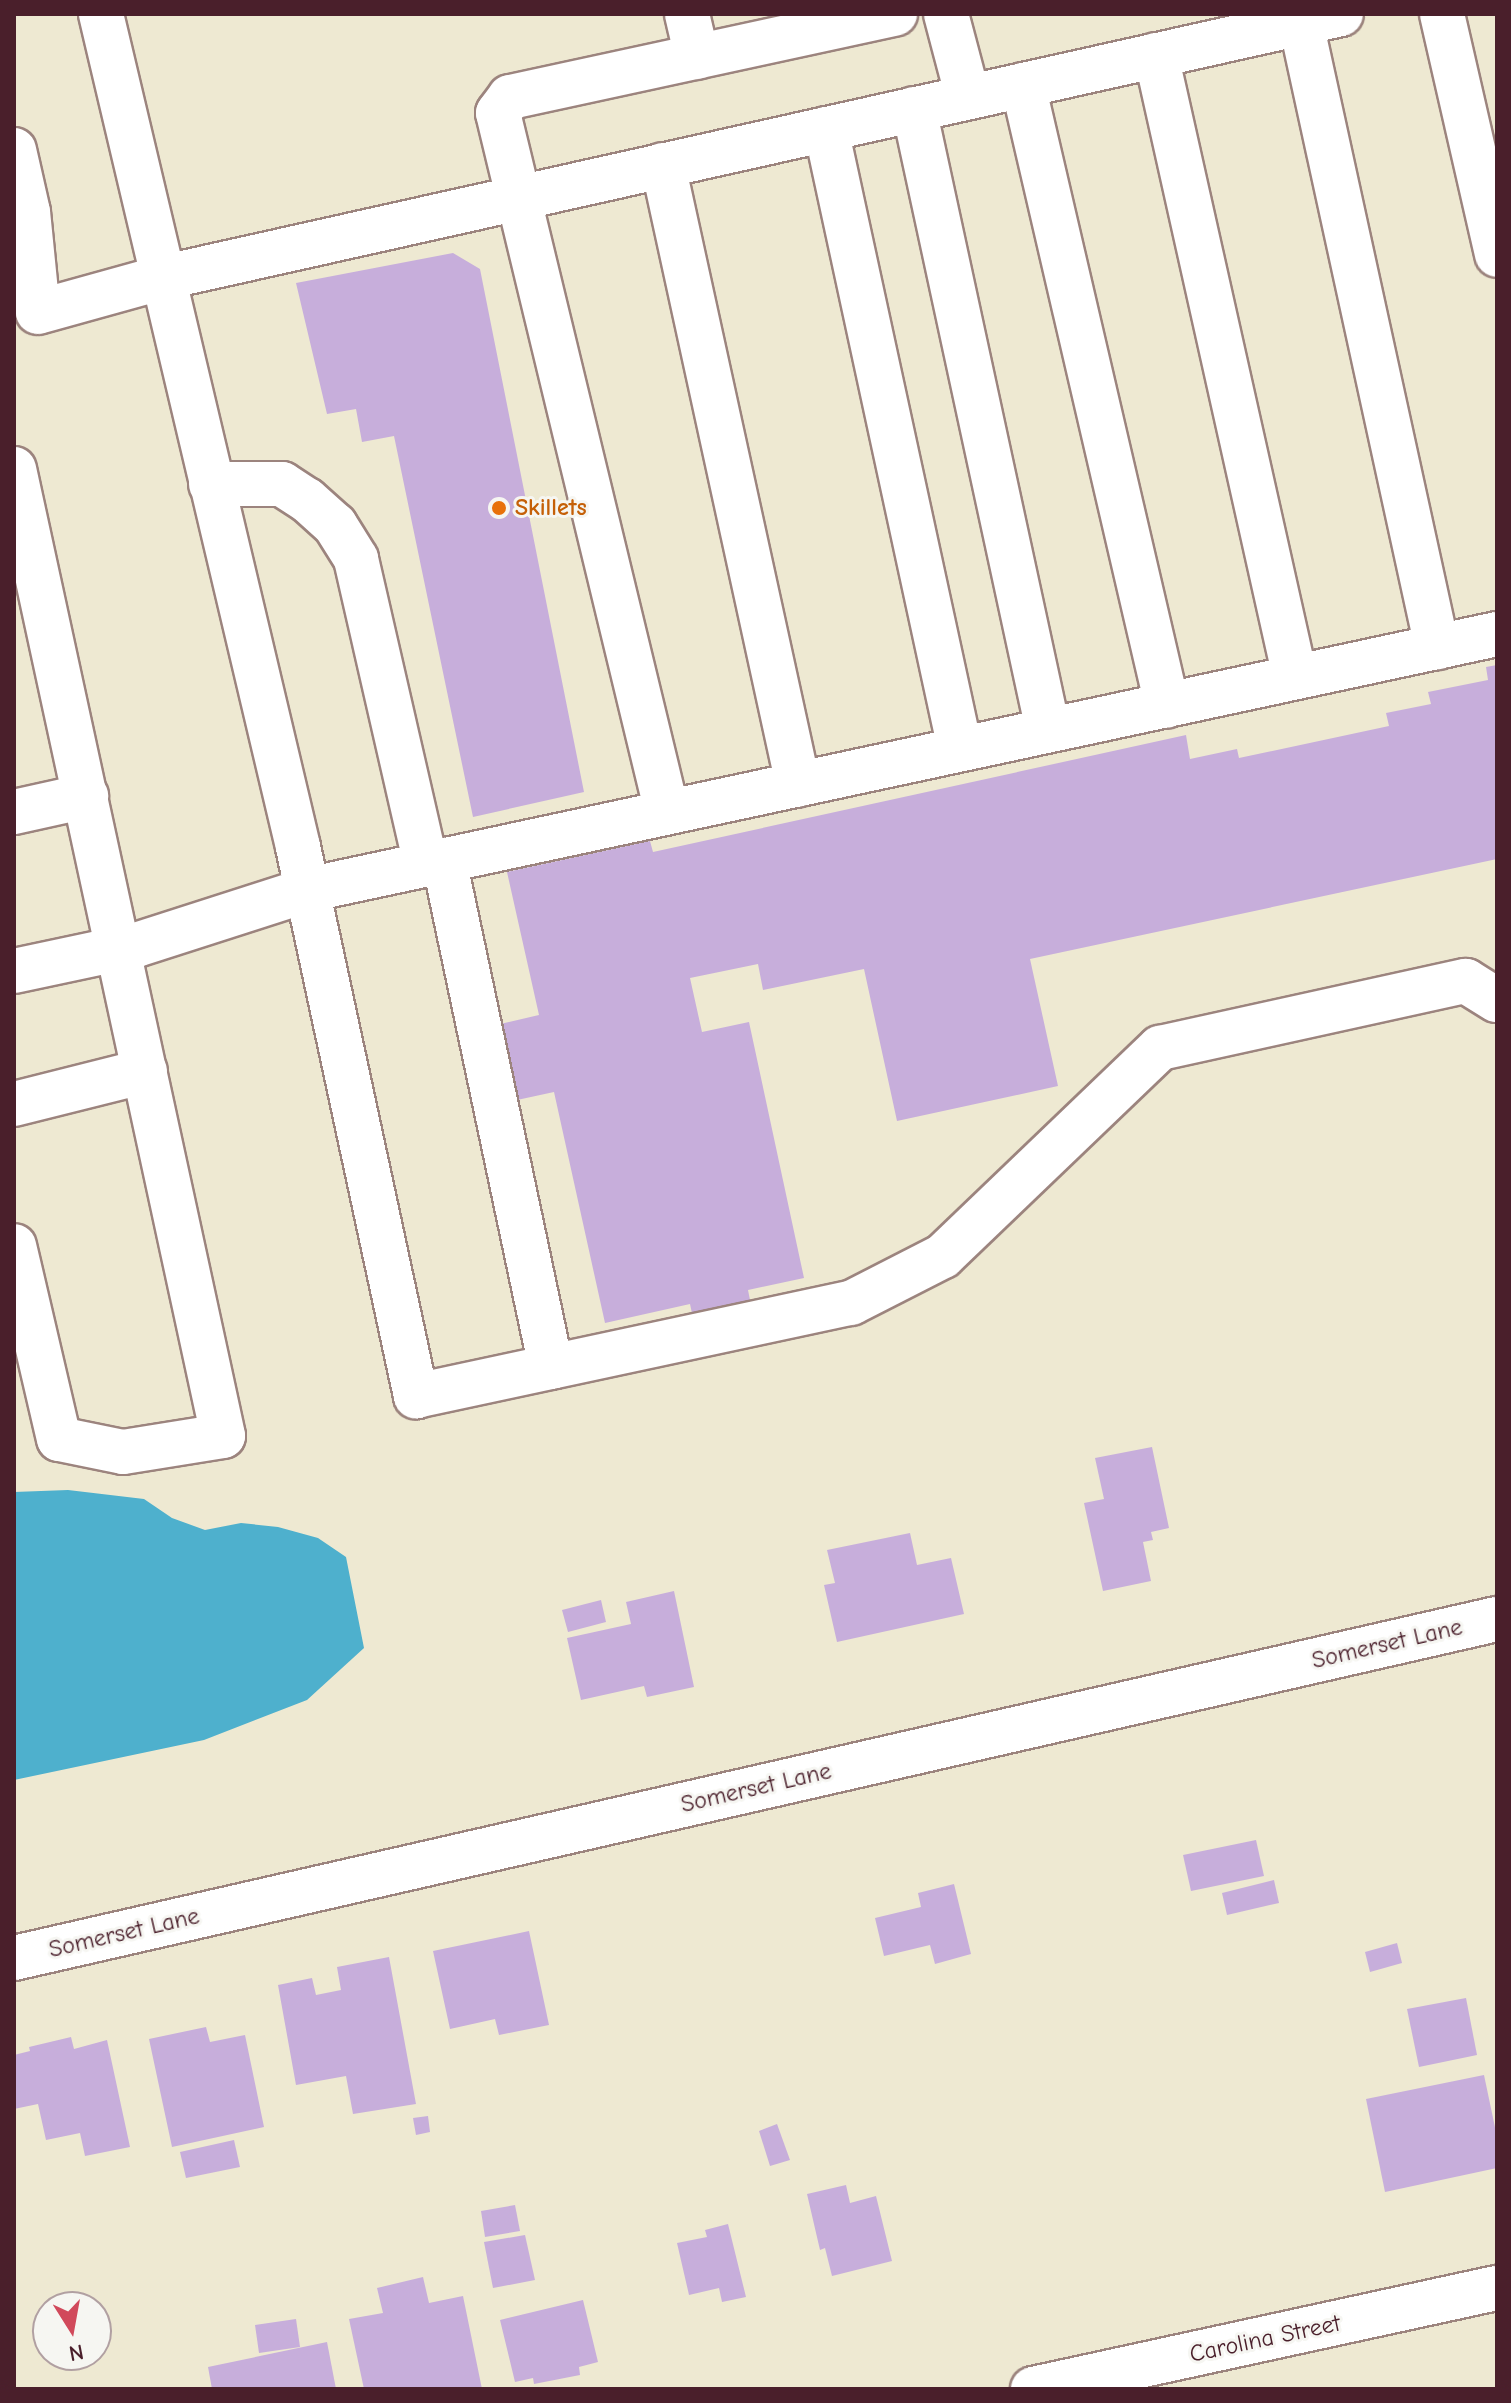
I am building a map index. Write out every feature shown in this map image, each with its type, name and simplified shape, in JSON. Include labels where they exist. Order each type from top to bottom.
[{"type":"street","points":[[101,14],[307,890],[416,1396],[851,1303],[943,1256],[1160,1048],[1466,981],[1497,1000]]},
{"type":"street","points":[[687,14],[697,57]]},
{"type":"street","points":[[667,812],[521,197],[498,113],[510,97],[895,14]]},
{"type":"street","points":[[946,14],[968,97]]},
{"type":"street","points":[[1442,14],[1497,255]]},
{"type":"street","points":[[14,150],[28,212],[26,315],[161,278],[1321,18],[1437,647]]},
{"type":"street","points":[[1156,55],[1295,677]]},
{"type":"street","points":[[1023,85],[1167,705]]},
{"type":"street","points":[[914,109],[1048,730]]},
{"type":"street","points":[[826,129],[960,749]]},
{"type":"street","points":[[663,165],[798,784]]},
{"type":"street","points":[[14,469],[223,1436],[123,1452],[59,1439],[14,1246]]},
{"type":"street","points":[[211,484],[282,484],[307,500],[335,525],[356,559],[435,862],[551,1367]]},
{"type":"street","points":[[14,971],[119,948],[307,890],[1497,634]]},
{"type":"street","points":[[14,812],[86,796]]},
{"type":"street","points":[[14,1104],[145,1071]]},
{"type":"street","name":"Somerset Lane","points":[[14,1958],[1497,1619]]},
{"type":"street","name":"Carolina Street","points":[[1033,2389],[1497,2288]]},
{"type":"water","points":[[68,1490],[144,1499],[172,1518],[205,1530],[241,1523],[278,1527],[318,1538],[346,1557],[364,1648],[307,1700],[204,1740],[14,1780],[14,1492]]},
{"type":"building","points":[[453,253],[480,269],[584,792],[473,817],[394,436],[362,442],[356,409],[327,414],[296,283]]},
{"type":"building","points":[[1497,665],[1497,859],[1030,959],[1058,1086],[897,1121],[864,969],[763,990],[758,964],[690,978],[702,1032],[749,1022],[804,1278],[748,1290],[752,1310],[694,1323],[690,1304],[605,1323],[554,1092],[517,1100],[500,1024],[539,1015],[507,872],[650,841],[653,852],[1186,735],[1190,759],[1237,749],[1239,758],[1389,726],[1386,713],[1431,704],[1428,692],[1488,680],[1486,667]]},
{"type":"building","points":[[1152,1447],[1169,1528],[1151,1532],[1153,1540],[1143,1542],[1151,1581],[1103,1591],[1084,1503],[1104,1499],[1095,1458]]},
{"type":"building","points":[[910,1533],[917,1565],[951,1558],[964,1614],[837,1642],[824,1585],[835,1583],[827,1550]]},
{"type":"building","points":[[674,1591],[694,1687],[647,1697],[644,1686],[581,1700],[567,1638],[631,1624],[626,1602]]},
{"type":"building","points":[[601,1600],[606,1622],[568,1632],[562,1610]]},
{"type":"building","points":[[1256,1840],[1264,1876],[1191,1891],[1183,1855]]},
{"type":"building","points":[[1274,1880],[1279,1903],[1227,1915],[1222,1893]]},
{"type":"building","points":[[954,1884],[971,1954],[935,1964],[930,1945],[884,1956],[875,1918],[921,1907],[918,1893]]},
{"type":"building","points":[[529,1931],[549,2025],[499,2035],[495,2019],[450,2029],[433,1951]]},
{"type":"building","points":[[1397,1943],[1402,1963],[1370,1972],[1365,1952]]},
{"type":"building","points":[[389,1957],[416,2104],[353,2114],[346,2076],[296,2085],[278,1985],[312,1978],[316,1995],[341,1990],[337,1967]]},
{"type":"building","points":[[1466,1998],[1477,2055],[1419,2067],[1407,2009]]},
{"type":"building","points":[[206,2027],[210,2042],[245,2035],[264,2127],[172,2147],[149,2039]]},
{"type":"building","points":[[71,2037],[74,2049],[107,2040],[130,2147],[85,2156],[80,2133],[46,2140],[38,2104],[14,2109],[14,2055],[30,2051],[29,2047]]},
{"type":"building","points":[[1484,2075],[1497,2137],[1497,2168],[1385,2192],[1366,2099]]},
{"type":"building","points":[[428,2116],[430,2132],[416,2135],[413,2118]]},
{"type":"building","points":[[777,2124],[790,2160],[770,2166],[759,2131]]},
{"type":"building","points":[[234,2140],[240,2167],[186,2178],[180,2152]]},
{"type":"building","points":[[846,2185],[850,2203],[876,2196],[892,2261],[832,2276],[825,2248],[820,2250],[807,2194]]},
{"type":"building","points":[[515,2205],[520,2231],[485,2237],[481,2211]]},
{"type":"building","points":[[728,2224],[746,2297],[722,2302],[719,2288],[689,2295],[677,2243],[707,2237],[705,2230]]},
{"type":"building","points":[[525,2235],[535,2280],[493,2288],[484,2242]]},
{"type":"building","points":[[423,2277],[429,2303],[463,2296],[482,2389],[364,2389],[349,2319],[383,2313],[377,2288]]},
{"type":"building","points":[[583,2300],[598,2362],[579,2367],[580,2375],[534,2384],[533,2378],[515,2382],[500,2320]]},
{"type":"building","points":[[296,2319],[300,2347],[259,2353],[255,2325]]},
{"type":"building","points":[[327,2342],[336,2389],[212,2389],[208,2367]]},
{"type":"place","name":"Skillets","points":[[499,508]]}]
